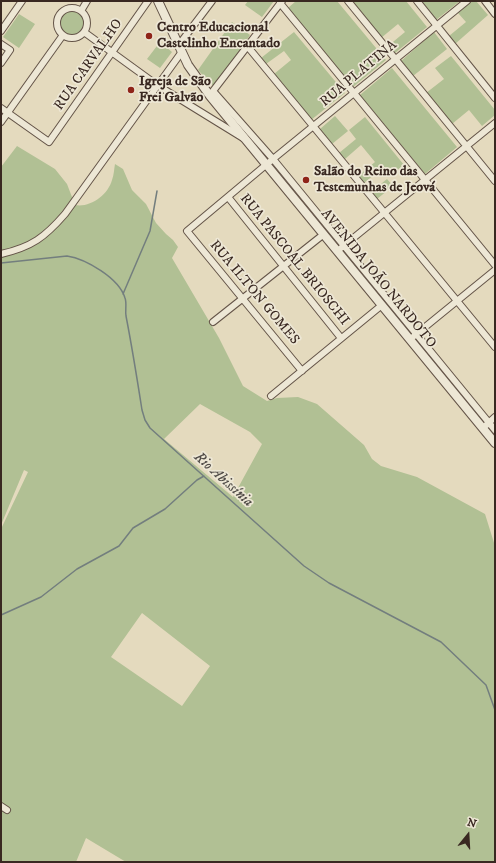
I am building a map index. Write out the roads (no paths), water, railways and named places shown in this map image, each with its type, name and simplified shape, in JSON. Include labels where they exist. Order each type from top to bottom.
[{"type":"street","points":[[1,31],[22,1]]},
{"type":"street","points":[[71,1],[72,8]]},
{"type":"street","points":[[80,11],[87,1]]},
{"type":"street","name":"RUA CARVALHO","points":[[7,113],[49,142],[148,1]]},
{"type":"street","name":"AVENIDA JOÃO NARDOTO","points":[[158,1],[180,49],[196,77],[212,93],[270,161],[486,425],[495,443]]},
{"type":"street","points":[[1,254],[19,250],[42,238],[65,214],[157,84],[212,1]]},
{"type":"street","points":[[212,93],[282,3],[288,1]]},
{"type":"street","points":[[348,1],[495,181]]},
{"type":"street","points":[[416,1],[495,98]]},
{"type":"street","name":"RUA PLATINA","points":[[187,231],[270,161],[314,127],[467,1]]},
{"type":"street","points":[[484,1],[495,14]]},
{"type":"street","points":[[282,3],[495,265]]},
{"type":"street","points":[[72,8],[80,11],[87,20],[84,32],[76,38],[69,38],[63,35],[57,27],[58,17],[65,10],[72,8]]},
{"type":"street","points":[[84,32],[157,84],[246,140]]},
{"type":"street","points":[[1,122],[63,35]]},
{"type":"street","points":[[1,44],[10,50],[1,63]]},
{"type":"street","points":[[248,47],[495,347]]},
{"type":"street","name":"AVENIDA JOÃO NARDOTO","points":[[212,93],[246,140],[270,161],[324,234],[341,248],[382,305],[413,337]]},
{"type":"street","points":[[1,108],[7,113]]},
{"type":"street","points":[[341,248],[495,122]]},
{"type":"street","name":"RUA PASCOAL BRIOSCHI","points":[[228,197],[341,338]]},
{"type":"street","name":"RUA ILTON GOMES","points":[[187,231],[302,371]]},
{"type":"street","points":[[213,322],[324,234]]},
{"type":"street","points":[[413,337],[495,270]]},
{"type":"street","points":[[272,396],[382,305]]},
{"type":"street","points":[[486,425],[495,417]]},
{"type":"street","name":"AVENIDA JOÃO NARDOTO","points":[[486,425],[495,430]]},
{"type":"street","points":[[1,806],[7,810]]},
{"type":"waterway","points":[[123,294],[150,231],[157,191]]},
{"type":"waterway","name":"Rio Abissínia","points":[[1,263],[67,256],[92,265],[116,283],[126,300],[126,316],[142,410],[145,420],[150,428],[304,566],[329,583],[441,642],[486,685],[495,710]]},
{"type":"waterway","points":[[1,615],[41,597],[77,569],[119,546],[133,528],[165,509],[197,480],[204,476]]},
{"type":"place","name":"Centro Educacional Castelinho Encantado","points":[[149,36]]},
{"type":"place","name":"Igreja de São Frei Galvão","points":[[131,90]]},
{"type":"place","name":"Salão do Reino das Testemunhas de Jeová","points":[[306,180]]}]
